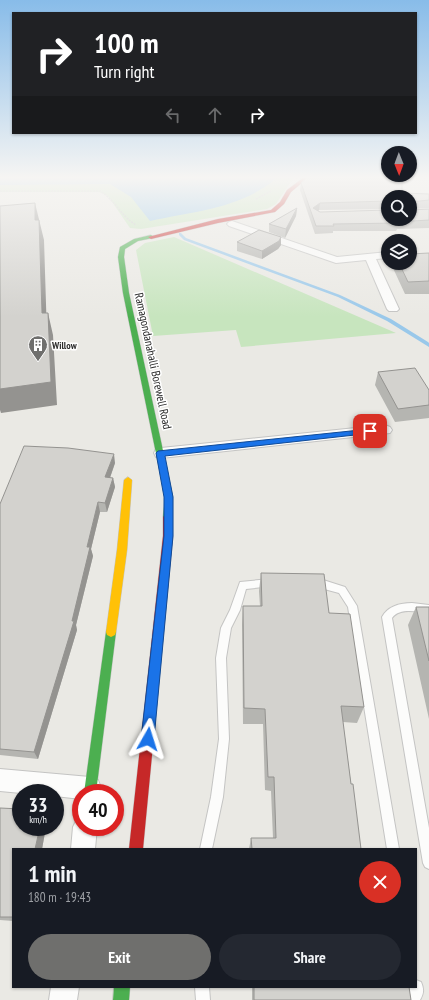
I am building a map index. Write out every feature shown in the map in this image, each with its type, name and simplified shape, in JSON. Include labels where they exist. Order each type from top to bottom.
[{"type":"street","name":"Ramagondanahalli Borewell Road","points":[[136,848],[168,536],[169,497],[161,453],[126,293],[121,257],[122,248],[136,240],[206,224]]},
{"type":"street","points":[[232,224],[336,260],[381,255]]},
{"type":"street","points":[[370,256],[393,309]]},
{"type":"street","points":[[161,453],[385,430]]},
{"type":"street","points":[[91,784],[122,550],[128,480]]},
{"type":"street","points":[[0,780],[72,789]]},
{"type":"street","points":[[83,848],[84,836]]},
{"type":"street","points":[[63,1000],[65,988]]},
{"type":"street","points":[[121,1000],[122,988]]},
{"type":"lane","points":[[206,848],[217,797],[224,739],[220,658],[226,628],[235,610],[243,585],[284,583]]},
{"type":"lane","points":[[306,583],[320,583],[342,590],[352,606],[393,848]]},
{"type":"lane","points":[[429,608],[396,608],[390,611],[387,617],[429,862]]},
{"type":"lane","points":[[202,988],[203,1000]]},
{"type":"lane","points":[[413,1000],[417,992],[416,988]]},
{"type":"path","points":[[133,224],[138,226]]},
{"type":"green space","points":[[127,224],[175,224],[141,229],[130,228]]},
{"type":"green space","points":[[174,237],[396,333],[241,347],[236,330],[153,336],[136,250],[145,243]]},
{"type":"building","points":[[0,224],[39,224],[42,313],[48,313],[51,382],[0,389]]},
{"type":"building","points":[[270,224],[289,224],[286,229]]},
{"type":"building","points":[[315,224],[355,224],[333,224],[334,226],[316,226]]},
{"type":"building","points":[[259,230],[281,237],[279,241],[262,251],[237,242]]},
{"type":"building","points":[[429,253],[429,281],[408,282],[402,270],[417,270],[417,254]]},
{"type":"building","points":[[415,368],[429,390],[429,405],[398,409],[378,372]]},
{"type":"building","points":[[24,446],[68,448],[114,454],[105,477],[113,478],[105,503],[98,502],[87,547],[90,547],[72,621],[74,621],[34,752],[0,749],[0,504]]},
{"type":"building","points":[[261,573],[324,574],[329,613],[350,614],[364,707],[341,706],[361,848],[252,848],[251,838],[276,838],[274,777],[268,777],[265,709],[244,708],[243,606],[262,606]]},
{"type":"building","points":[[416,607],[429,607],[429,661]]},
{"type":"building","points":[[0,808],[12,809],[12,836],[38,836],[35,848],[12,848],[12,917],[0,917]]},
{"type":"building","points":[[254,988],[409,988],[411,1000],[254,1000]]},
{"type":"waterway","points":[[180,234],[185,239],[339,296],[389,320],[429,346]]},
{"type":"traffic: fast","points":[[151,237],[136,240],[122,248],[121,257],[126,293],[169,497],[168,517]]},
{"type":"traffic: fast","points":[[91,784],[111,632]]},
{"type":"traffic: fast","points":[[121,1000],[122,988]]},
{"type":"traffic: slow","points":[[111,632],[122,550],[128,480]]},
{"type":"traffic: jam","points":[[151,237],[207,224]]},
{"type":"traffic: jam","points":[[136,848],[168,536],[168,517]]},
{"type":"place","name":"Willow","points":[[38,362]]},
{"type":"route","points":[[148,739],[168,536],[169,497],[161,453],[370,431]]}]
